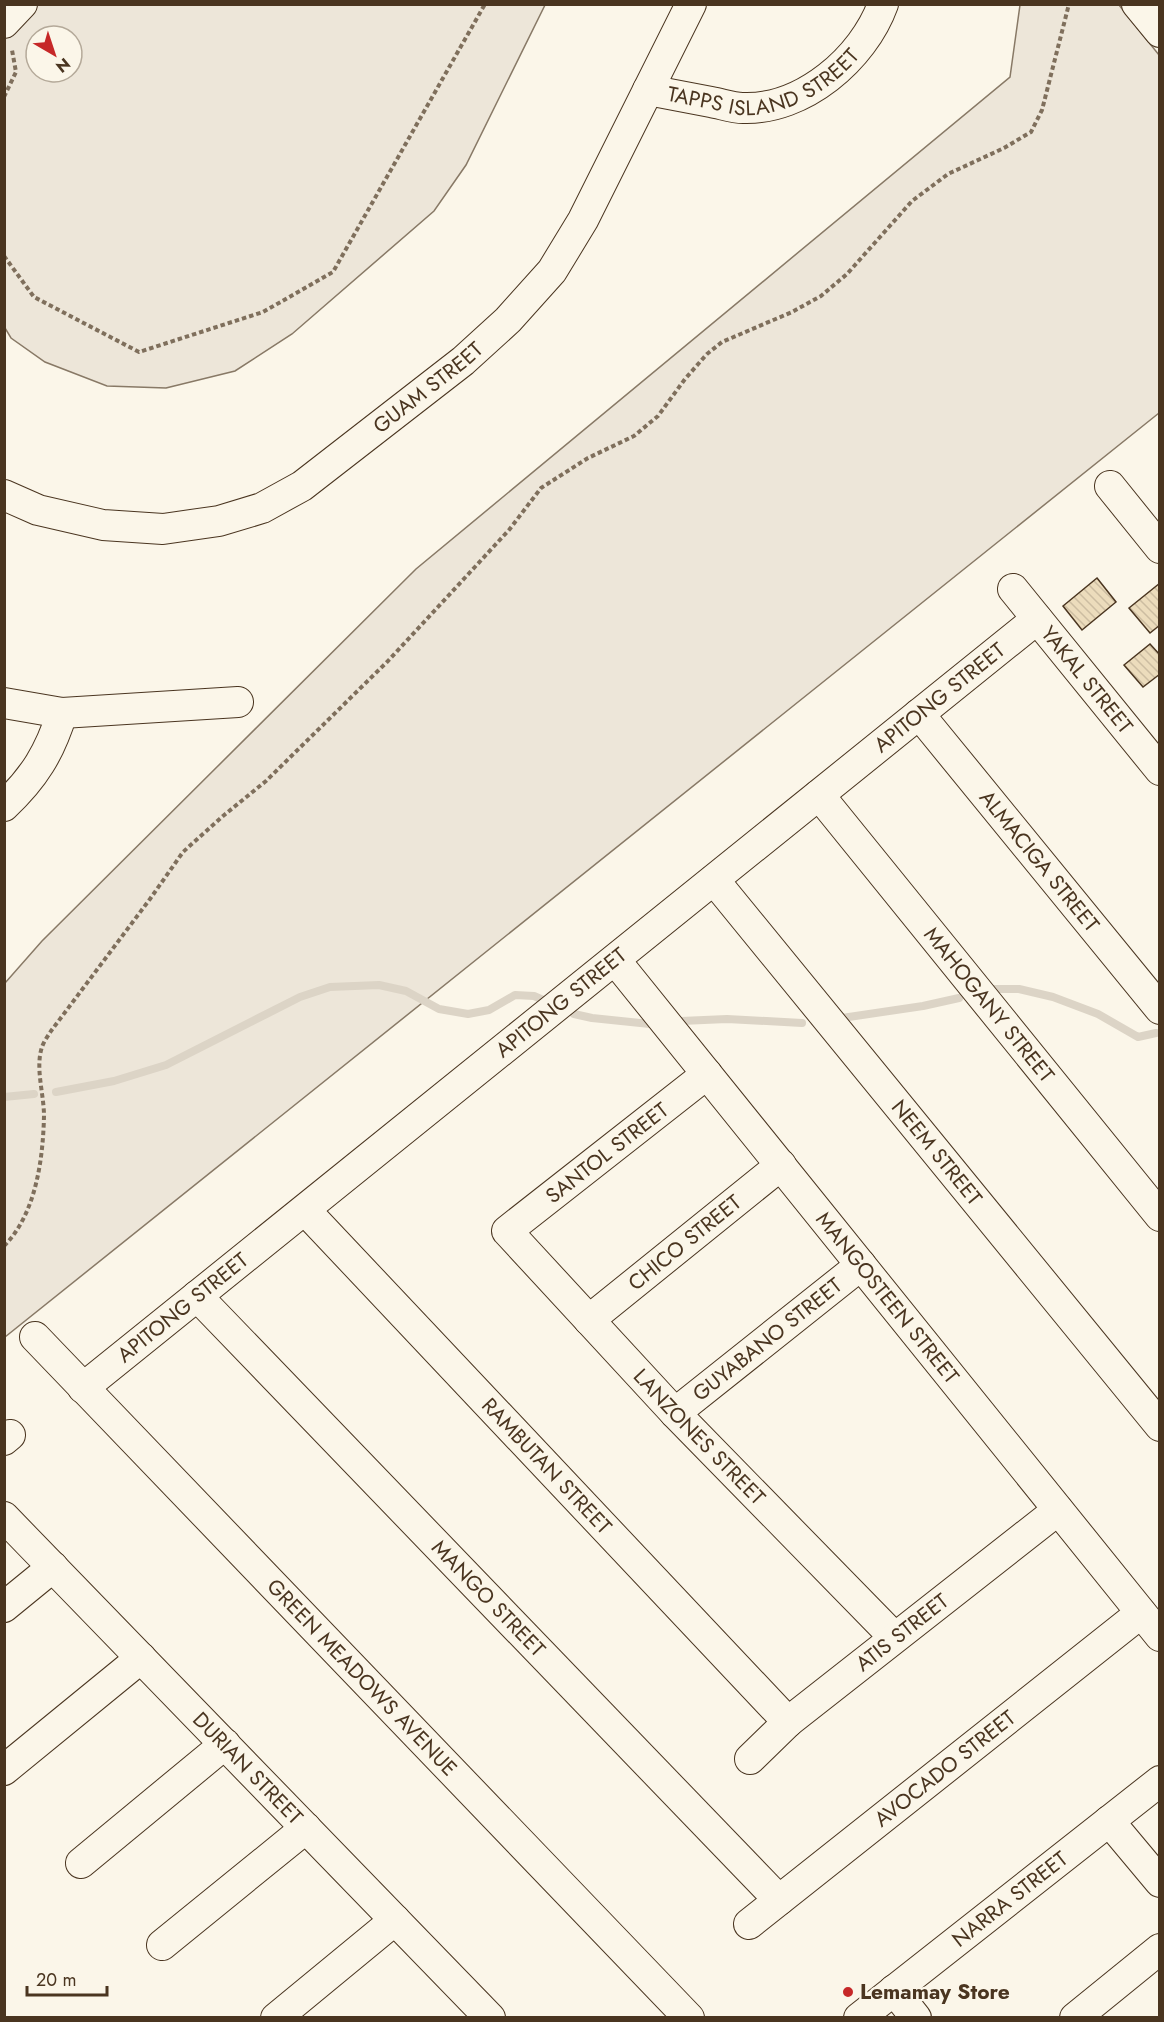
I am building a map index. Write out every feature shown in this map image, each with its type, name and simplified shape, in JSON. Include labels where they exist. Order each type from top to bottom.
[{"type":"street","name":"GUAM STREET","points":[[4,495],[38,510],[103,525],[163,530],[219,521],[262,508],[302,486],[463,361],[508,321],[552,271],[583,220],[691,4]]},
{"type":"street","name":"TAPPS ISLAND STREET","points":[[648,90],[743,108],[772,105],[801,95],[830,76],[859,47],[879,16],[883,4]]},
{"type":"street","points":[[1137,4],[1160,32]]},
{"type":"street","points":[[1110,486],[1154,529]]},
{"type":"street","name":"YAKAL STREET","points":[[1013,589],[1160,770]]},
{"type":"street","name":"APITONG STREET","points":[[83,1388],[1037,619]]},
{"type":"street","points":[[4,703],[62,713],[238,702]]},
{"type":"street","points":[[4,806],[18,793],[39,765],[53,742],[62,713]]},
{"type":"street","name":"ALMACIGA STREET","points":[[919,714],[1160,1009]]},
{"type":"street","name":"MAHOGANY STREET","points":[[819,795],[1160,1216]]},
{"type":"street","name":"NEEM STREET","points":[[714,880],[1160,1426]]},
{"type":"street","name":"MANGOSTEEN STREET","points":[[615,960],[1160,1636]]},
{"type":"street","name":"SANTOL STREET","points":[[507,1231],[706,1074]]},
{"type":"street","name":"CHICO STREET","points":[[589,1320],[781,1166]]},
{"type":"street","name":"RAMBUTAN STREET","points":[[305,1210],[788,1722]]},
{"type":"street","name":"LANZONES STREET","points":[[507,1231],[675,1413],[894,1637]]},
{"type":"street","name":"GUYABANO STREET","points":[[675,1413],[861,1265]]},
{"type":"street","name":"MANGO STREET","points":[[197,1296],[779,1900]]},
{"type":"street","name":"GREEN MEADOWS AVENUE","points":[[35,1337],[689,2018]]},
{"type":"street","name":"ATIS STREET","points":[[750,1759],[788,1722],[1058,1510]]},
{"type":"street","name":"DURIAN STREET","points":[[4,1517],[306,1827],[484,2015]]},
{"type":"street","points":[[4,1607],[53,1567]]},
{"type":"street","name":"AVOCADO STREET","points":[[749,1924],[1141,1613]]},
{"type":"street","points":[[4,1770],[141,1658]]},
{"type":"street","points":[[81,1863],[225,1744]]},
{"type":"street","name":"NARRA STREET","points":[[859,2018],[1160,1781]]},
{"type":"street","points":[[1109,1821],[1160,1882]]},
{"type":"street","points":[[162,1945],[306,1827]]},
{"type":"street","points":[[276,2018],[395,1920]]},
{"type":"street","points":[[1075,2018],[1160,1949]]},
{"type":"street","points":[[894,1990],[916,2018]]},
{"type":"path","points":[[4,256],[34,297],[139,352],[263,312],[333,272],[485,4]]},
{"type":"path","points":[[4,1246],[14,1236],[24,1216],[39,1174],[44,1116],[40,1064],[42,1047],[51,1031],[183,852],[266,781],[388,661],[509,530],[541,488],[588,458],[634,436],[658,416],[685,379],[707,354],[722,342],[792,312],[821,296],[847,274],[912,201],[948,174],[1004,148],[1031,132],[1042,110],[1069,4]]},
{"type":"path","points":[[4,97],[16,72],[11,16]]},
{"type":"shaded area","points":[[4,5],[545,5],[466,165],[434,211],[292,334],[235,371],[166,388],[107,386],[45,362],[11,338],[5,328]]},
{"type":"shaded area","points":[[1020,5],[1119,5],[1159,55],[1159,413],[5,1337],[5,983],[42,941],[416,569],[1010,77]]},
{"type":"building","points":[[1097,578],[1116,602],[1082,630],[1063,606]]},
{"type":"building","points":[[1160,583],[1160,625],[1150,633],[1129,608]]},
{"type":"building","points":[[1150,644],[1160,655],[1160,674],[1143,687],[1124,665]]},
{"type":"waterway","points":[[56,1092],[114,1081],[166,1065],[300,997],[330,987],[379,985],[406,991],[439,1009],[468,1014],[489,1010],[515,995],[534,996],[550,1003]]},
{"type":"waterway","points":[[987,989],[1019,989],[1053,997],[1098,1014],[1138,1037],[1156,1033]]},
{"type":"waterway","points":[[842,1018],[923,1006],[959,998]]},
{"type":"waterway","points":[[574,1014],[650,1024]]},
{"type":"waterway","points":[[681,1021],[727,1019],[802,1023]]},
{"type":"waterway","points":[[4,1097],[34,1094]]},
{"type":"place","name":"Lemamay Store","points":[[848,1992]]}]
